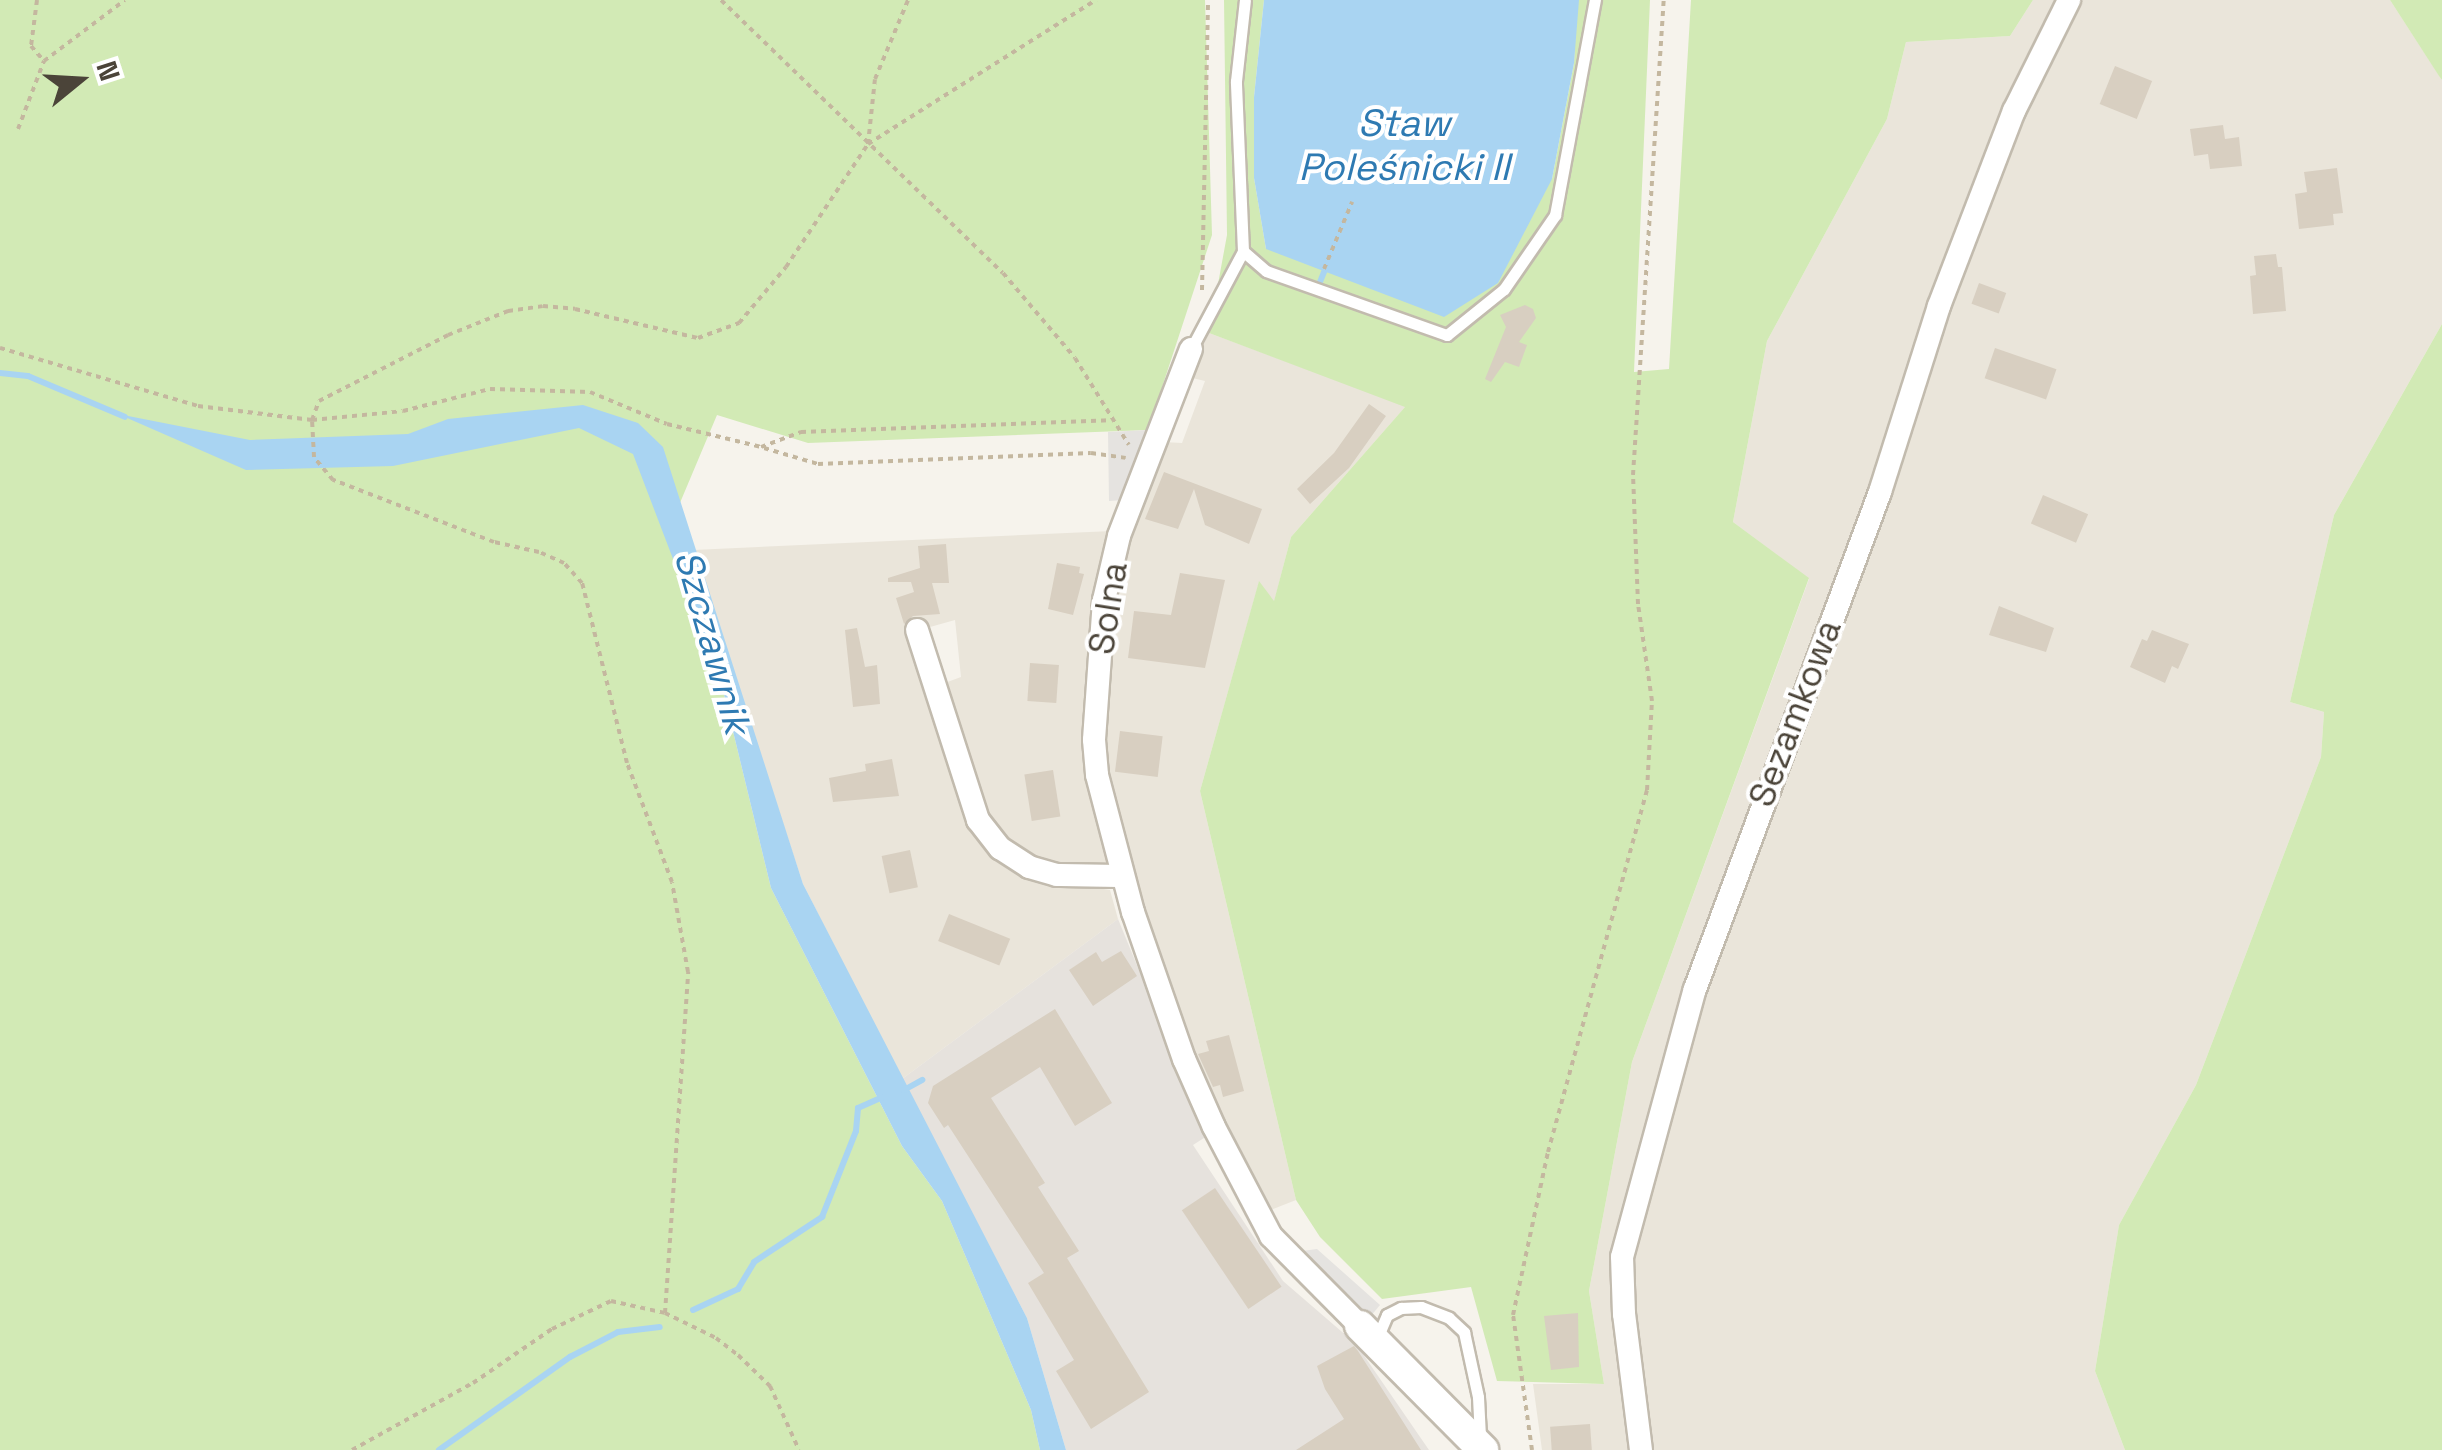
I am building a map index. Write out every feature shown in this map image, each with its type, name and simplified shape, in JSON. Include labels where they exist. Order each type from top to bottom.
[{"type":"street","name":"Sezamkowa","points":[[1641,1450],[1624,1314],[1622,1257],[1695,989],[1880,492],[1939,306],[2014,111],[2069,0]]},
{"type":"street","name":"Solna","points":[[1191,350],[1119,536],[1104,600],[1095,722],[1097,774],[1122,876],[1184,1059],[1271,1236],[1368,1335]]},
{"type":"street","points":[[917,630],[978,820],[1000,848],[1029,866],[1057,875],[1122,876]]},
{"type":"street","points":[[1368,1335],[1481,1448]]},
{"type":"lane","points":[[1191,350],[1244,251],[1236,81],[1244,0]]},
{"type":"lane","points":[[1244,251],[1266,270],[1447,336],[1504,289],[1555,216],[1596,0]]},
{"type":"lane","points":[[1368,1335],[1401,1308],[1422,1308],[1449,1318],[1464,1332],[1478,1397],[1481,1448]]},
{"type":"path","points":[[37,0],[31,46],[44,61]]},
{"type":"path","points":[[18,129],[44,61],[125,0]]},
{"type":"path","points":[[721,0],[1003,273],[1076,358],[1110,420],[1145,463]]},
{"type":"path","points":[[868,144],[875,80],[908,0]]},
{"type":"path","points":[[665,1314],[675,1221],[688,972],[672,882],[627,763],[582,583],[564,563],[539,552],[494,542],[333,480],[314,457],[312,420],[319,401],[448,335],[508,311],[543,306],[576,308],[698,338],[739,323],[786,267],[868,144],[1096,0]]},
{"type":"path","points":[[1200,303],[1208,0]]},
{"type":"path","points":[[1532,1450],[1514,1315],[1548,1152],[1647,790],[1652,701],[1638,604],[1633,475],[1664,0]]},
{"type":"path","points":[[1324,268],[1352,202]]},
{"type":"path","points":[[0,348],[198,406],[312,420],[403,411],[490,388],[590,392],[667,424],[818,464],[1092,453],[1145,463]]},
{"type":"path","points":[[761,447],[801,432],[1110,420]]},
{"type":"path","points":[[352,1450],[473,1383],[552,1329],[612,1301],[665,1314],[716,1338],[770,1386],[799,1450]]},
{"type":"shaded area","points":[[2033,0],[2390,0],[2442,80],[2442,324],[2334,515],[2290,702],[2324,712],[2321,757],[2196,1085],[2119,1225],[2095,1371],[2125,1450],[1542,1450],[1533,1384],[1604,1384],[1589,1291],[1632,1062],[1809,579],[1733,522],[1767,341],[1887,119],[1906,42],[2010,36]]},
{"type":"shaded area","points":[[1209,333],[1406,406],[1291,537],[1274,602],[1259,582],[1200,791],[1296,1200],[1268,1211],[1205,1091],[1139,900],[1104,770],[1103,729],[1114,583],[1163,442],[1182,443],[1205,381],[1188,377]]},
{"type":"shaded area","points":[[1148,430],[1123,500],[1109,501],[1108,432]]},
{"type":"shaded area","points":[[1112,531],[1096,601],[1111,869],[1061,869],[1022,854],[993,829],[980,809],[942,684],[961,677],[955,620],[905,634],[964,807],[1029,877],[1110,890],[1118,919],[902,1079],[803,884],[693,550]]},
{"type":"shaded area","points":[[1118,919],[1207,1136],[1193,1145],[1283,1281],[1356,1344],[1429,1450],[1066,1450],[1027,1318],[902,1079]]},
{"type":"shaded area","points":[[1317,1249],[1380,1305],[1370,1317],[1295,1252]]},
{"type":"green space","points":[[0,0],[1205,0],[1212,235],[1148,430],[808,443],[717,415],[666,536],[723,690],[771,888],[902,1146],[942,1201],[1031,1410],[1040,1450],[0,1450]]},
{"type":"green space","points":[[1224,0],[1264,0],[1254,97],[1254,178],[1266,249],[1552,179],[1574,63],[1577,0],[1650,0],[1634,372],[1669,369],[1691,0],[2033,0],[2010,36],[1906,42],[1887,119],[1767,341],[1733,522],[1809,578],[1632,1062],[1589,1291],[1604,1384],[1497,1381],[1471,1287],[1382,1299],[1320,1237],[1296,1200],[1200,791],[1259,581],[1274,601],[1291,537],[1405,407],[1209,333],[1227,235]]},
{"type":"green space","points":[[2390,0],[2442,0],[2442,80],[2439,76]]},
{"type":"green space","points":[[2442,324],[2442,1450],[2125,1450],[2095,1371],[2119,1225],[2196,1085],[2321,757],[2324,712],[2290,702],[2334,515]]},
{"type":"water","name":"Staw Poleśnicki II","points":[[1264,0],[1579,0],[1574,63],[1552,179],[1498,283],[1444,317],[1266,249],[1254,178],[1254,97]]},
{"type":"water","points":[[583,405],[638,423],[663,447],[803,884],[1027,1318],[1066,1450],[1040,1450],[1031,1410],[942,1201],[902,1146],[771,888],[723,690],[633,454],[579,428],[393,466],[246,470],[118,414],[250,440],[408,434],[448,419]]},
{"type":"building","points":[[2115,66],[2152,81],[2137,119],[2100,104]]},
{"type":"building","points":[[2223,125],[2225,139],[2239,137],[2242,166],[2210,169],[2208,154],[2194,156],[2190,129]]},
{"type":"building","points":[[2337,168],[2343,213],[2333,214],[2334,225],[2299,229],[2295,194],[2307,192],[2304,172]]},
{"type":"building","points":[[2276,254],[2278,267],[2282,267],[2286,311],[2253,314],[2250,276],[2256,275],[2254,256]]},
{"type":"building","points":[[1979,283],[2006,293],[1999,314],[1971,304]]},
{"type":"building","points":[[1525,305],[1533,309],[1536,318],[1519,342],[1527,345],[1519,367],[1505,362],[1491,382],[1485,379],[1506,327],[1500,315]]},
{"type":"building","points":[[1995,348],[2056,369],[2046,399],[1985,378]]},
{"type":"building","points":[[1369,404],[1386,416],[1349,468],[1310,504],[1297,489],[1334,453]]},
{"type":"building","points":[[1164,472],[1262,509],[1249,544],[1205,525],[1194,489],[1178,529],[1145,519]]},
{"type":"building","points":[[2043,495],[2088,514],[2076,543],[2031,524]]},
{"type":"building","points":[[946,544],[949,583],[932,583],[940,614],[913,616],[904,624],[896,598],[914,592],[911,582],[888,582],[888,578],[920,568],[918,546]]},
{"type":"building","points":[[1057,563],[1080,567],[1079,573],[1084,574],[1073,615],[1048,609]]},
{"type":"building","points":[[1180,573],[1225,580],[1205,668],[1128,658],[1134,611],[1171,615]]},
{"type":"building","points":[[1999,606],[2054,628],[2046,652],[1989,635]]},
{"type":"building","points":[[857,628],[865,667],[877,665],[880,704],[853,707],[845,630]]},
{"type":"building","points":[[2152,630],[2189,644],[2178,669],[2172,666],[2165,683],[2130,667],[2142,639],[2147,641]]},
{"type":"building","points":[[1030,663],[1059,665],[1056,703],[1027,701]]},
{"type":"building","points":[[1120,731],[1163,736],[1158,777],[1115,772]]},
{"type":"building","points":[[892,759],[899,796],[833,802],[829,778],[866,771],[865,764]]},
{"type":"building","points":[[1053,770],[1060,816],[1032,821],[1024,775]]},
{"type":"building","points":[[910,850],[918,887],[890,893],[882,856]]},
{"type":"building","points":[[949,914],[1010,939],[999,966],[938,941]]},
{"type":"building","points":[[1121,951],[1137,976],[1093,1006],[1069,970],[1096,952],[1102,962]]},
{"type":"building","points":[[1055,1009],[1112,1103],[1075,1126],[1040,1067],[991,1098],[1045,1183],[1038,1187],[1079,1251],[1067,1258],[1149,1392],[1091,1429],[1056,1371],[1074,1360],[1028,1283],[1044,1273],[948,1125],[944,1128],[928,1103],[933,1086]]},
{"type":"building","points":[[1229,1035],[1244,1091],[1223,1097],[1220,1085],[1213,1087],[1198,1054],[1209,1051],[1206,1041]]},
{"type":"building","points":[[1215,1188],[1282,1287],[1248,1309],[1182,1210]]},
{"type":"building","points":[[1578,1313],[1579,1367],[1551,1370],[1544,1316]]},
{"type":"building","points":[[1354,1346],[1421,1450],[1296,1450],[1344,1419],[1325,1389],[1317,1366]]},
{"type":"building","points":[[1590,1424],[1592,1450],[1552,1450],[1550,1427]]},
{"type":"waterway","points":[[1320,282],[1326,267]]},
{"type":"waterway","name":"Szczawnik","points":[[0,373],[28,376],[125,417]]},
{"type":"waterway","points":[[904,1090],[922,1080]]},
{"type":"waterway","points":[[693,1310],[738,1289],[754,1262],[822,1217],[856,1131],[858,1108],[883,1097]]},
{"type":"waterway","points":[[439,1450],[570,1357],[618,1332],[660,1327]]}]
